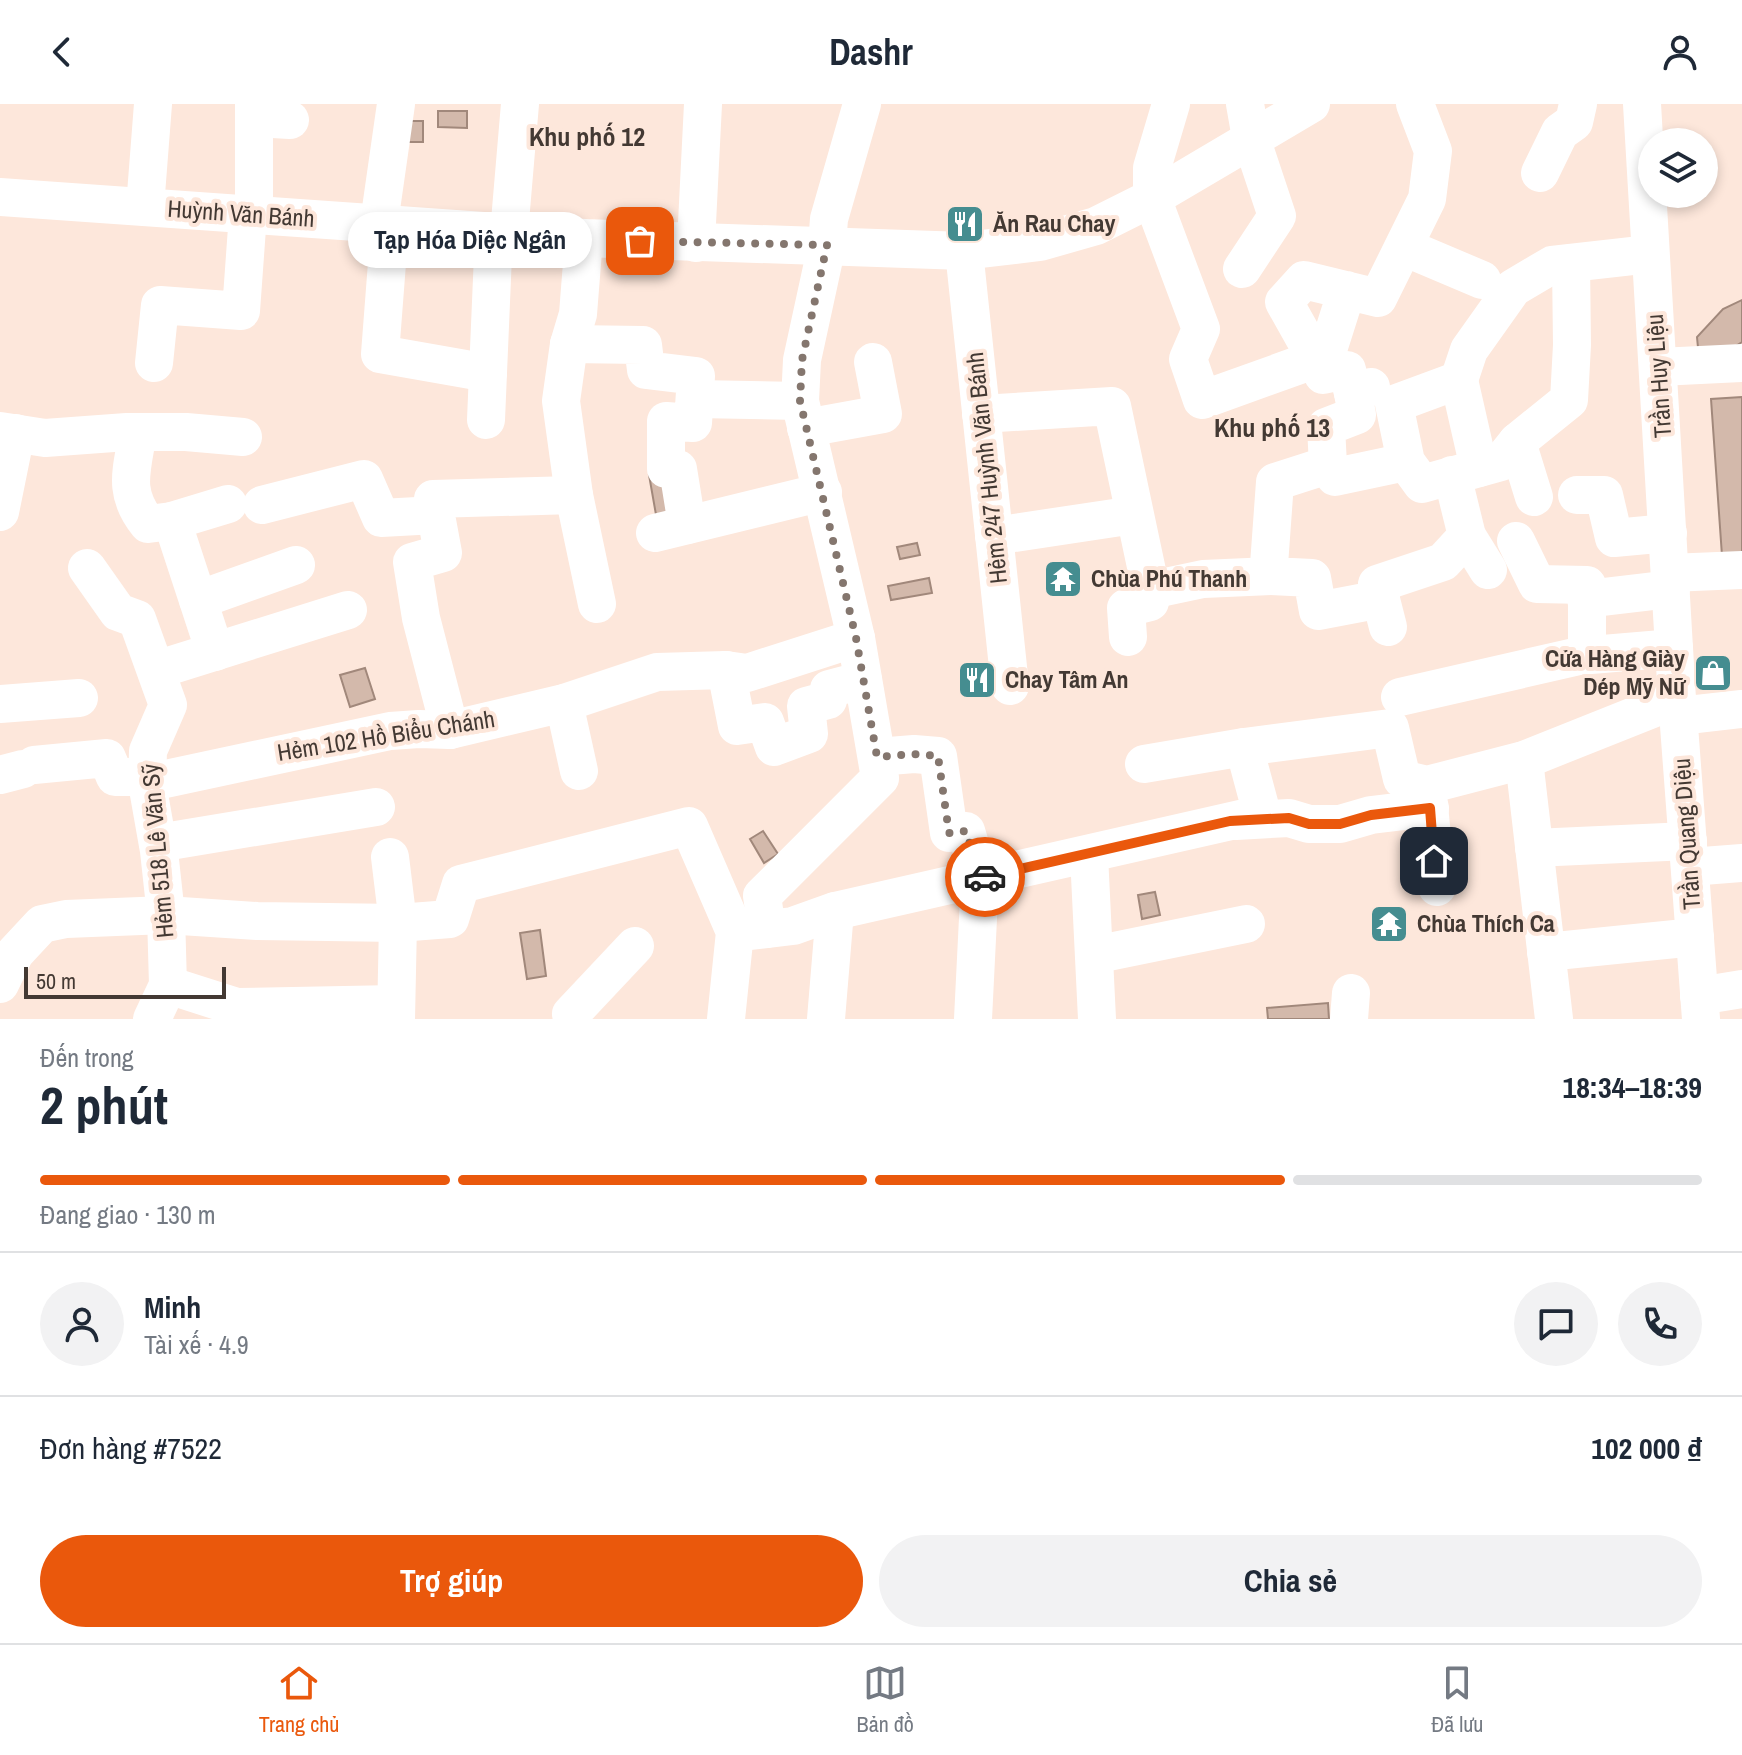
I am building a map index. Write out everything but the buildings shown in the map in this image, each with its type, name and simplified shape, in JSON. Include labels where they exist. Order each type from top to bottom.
[{"type":"street","points":[[145,207],[153,104]]},
{"type":"street","points":[[396,104],[385,224],[380,354],[488,373]]},
{"type":"street","points":[[486,420],[501,232],[520,104]]},
{"type":"street","points":[[696,243],[703,104]]},
{"type":"street","points":[[726,1019],[762,896],[880,778],[856,638],[803,415],[802,360],[827,245],[829,219],[862,104]]},
{"type":"street","name":"Huỳnh Văn Bánh","points":[[0,197],[584,238],[964,251],[1040,242],[1096,226],[1152,198],[1248,121],[1311,104]]},
{"type":"street","points":[[1165,106],[1152,168],[1152,198],[1201,329],[1188,359],[1202,400],[1327,353],[1363,294],[1404,247],[1427,199],[1433,151],[1415,104]]},
{"type":"street","points":[[1540,173],[1560,132],[1574,122],[1578,104]]},
{"type":"street","name":"Trần Huy Liệu","points":[[1642,104],[1674,648]]},
{"type":"street","points":[[154,363],[160,305],[241,311],[266,114]]},
{"type":"street","points":[[1242,269],[1277,216],[1248,121]]},
{"type":"street","points":[[584,238],[578,314],[569,344],[561,401],[574,495],[597,604]]},
{"type":"street","points":[[1404,247],[1482,280]]},
{"type":"street","name":"Hẻm 247 Huỳnh Văn Bánh","points":[[964,251],[1010,686]]},
{"type":"street","points":[[1488,570],[1467,536],[1459,380],[1469,350],[1513,288],[1552,265],[1650,254]]},
{"type":"street","points":[[1353,393],[1388,382],[1406,462],[1422,484],[1501,462],[1517,442],[1569,400],[1571,263]]},
{"type":"street","points":[[1363,294],[1304,280],[1284,302],[1323,375],[1347,370],[1357,415],[1326,427],[1328,465],[1335,477],[1406,462]]},
{"type":"street","points":[[569,344],[643,345],[646,370],[696,376],[693,423],[666,421],[666,469],[678,469],[671,529],[823,492]]},
{"type":"street","points":[[696,399],[803,415],[883,414],[873,362]]},
{"type":"street","points":[[1659,367],[1742,363]]},
{"type":"street","points":[[1394,404],[1459,380]]},
{"type":"street","points":[[981,414],[1112,406],[1151,590],[1150,602],[1126,608],[1128,637]]},
{"type":"street","points":[[0,512],[8,432],[45,438],[138,432],[243,437]]},
{"type":"street","points":[[138,432],[130,481],[135,507],[160,522],[198,600],[215,652]]},
{"type":"street","points":[[1517,442],[1534,497]]},
{"type":"street","points":[[1271,576],[1269,565],[1275,482],[1328,465]]},
{"type":"street","points":[[160,522],[364,479],[381,518],[436,515]]},
{"type":"street","points":[[450,730],[421,618],[412,562],[443,553],[433,499],[574,495]]},
{"type":"street","points":[[1577,495],[1604,495],[1614,538],[1668,533]]},
{"type":"street","points":[[994,536],[1134,515]]},
{"type":"street","points":[[1151,590],[1203,579],[1312,578],[1318,611],[1385,613],[1377,584],[1443,562],[1467,536]]},
{"type":"street","points":[[1516,541],[1537,584],[1587,585],[1587,655]]},
{"type":"street","points":[[198,600],[296,565]]},
{"type":"street","name":"Hẻm 518 Lê Văn Sỹ","points":[[87,568],[118,612],[137,619],[168,705],[148,751],[147,783],[166,915],[168,985],[152,1019]]},
{"type":"street","points":[[1586,599],[1742,570]]},
{"type":"street","points":[[156,670],[348,610]]},
{"type":"street","name":"Hẻm 102 Hồ Biểu Chánh","points":[[147,783],[390,731],[450,730],[564,703],[657,672],[726,670],[747,673],[856,638]]},
{"type":"street","points":[[1400,697],[1587,655],[1674,648]]},
{"type":"street","name":"Trần Quang Diệu","points":[[1674,648],[1700,1008]]},
{"type":"street","points":[[726,670],[737,726],[765,722],[774,747],[809,734],[806,706],[828,700],[829,689],[863,680]]},
{"type":"street","points":[[0,704],[79,698]]},
{"type":"street","points":[[564,703],[579,771]]},
{"type":"street","points":[[1230,821],[1289,818],[1309,824],[1340,824],[1678,708],[1742,709]]},
{"type":"street","points":[[1144,764],[1390,728],[1402,779],[1428,796]]},
{"type":"street","points":[[751,931],[793,926],[835,911],[1262,814],[1244,747]]},
{"type":"street","points":[[877,757],[938,756],[949,833],[966,831],[980,878],[973,1019]]},
{"type":"street","points":[[19,770],[107,758],[115,777],[135,777],[147,783]]},
{"type":"street","points":[[1524,760],[1554,1019]]},
{"type":"street","points":[[1428,796],[1437,887]]},
{"type":"street","points":[[158,843],[376,807]]},
{"type":"street","points":[[0,984],[15,953],[42,924],[66,919],[166,915],[257,921],[398,923],[450,919],[461,884],[689,826],[751,931]]},
{"type":"street","points":[[1534,848],[1689,854],[1742,863]]},
{"type":"street","points":[[1089,855],[1097,1019]]},
{"type":"street","points":[[168,985],[237,1007],[396,1012],[398,923],[390,857]]},
{"type":"street","points":[[826,1019],[835,911]]},
{"type":"street","points":[[1094,955],[1246,924]]},
{"type":"street","points":[[1546,952],[1695,937]]},
{"type":"street","points":[[562,1017],[635,946]]},
{"type":"street","points":[[1700,1008],[1742,989]]},
{"type":"way so far","points":[[640,241],[827,245],[802,360],[800,401],[856,638],[877,757],[938,756],[949,833],[966,831],[980,878],[985,877]]},
{"type":"place","name":"Ăn Rau Chay","points":[[965,224]]},
{"type":"place","name":"Tạp Hóa Diệc Ngân","points":[[640,241]]},
{"type":"place","name":"Chùa Phú Thanh","points":[[1063,579]]},
{"type":"place","name":"Cửa Hàng Giày Dép Mỹ Nữ","points":[[1713,673]]},
{"type":"place","name":"Chay Tâm An","points":[[977,680]]},
{"type":"place","name":"Chùa Thích Ca","points":[[1389,924]]},
{"type":"district","name":"Khu phố 12","points":[[587,137]]},
{"type":"district","name":"Khu phố 13","points":[[1272,428]]},
{"type":"route","points":[[985,877],[1230,821],[1289,818],[1309,824],[1340,824],[1371,815],[1430,808],[1434,861]]}]
